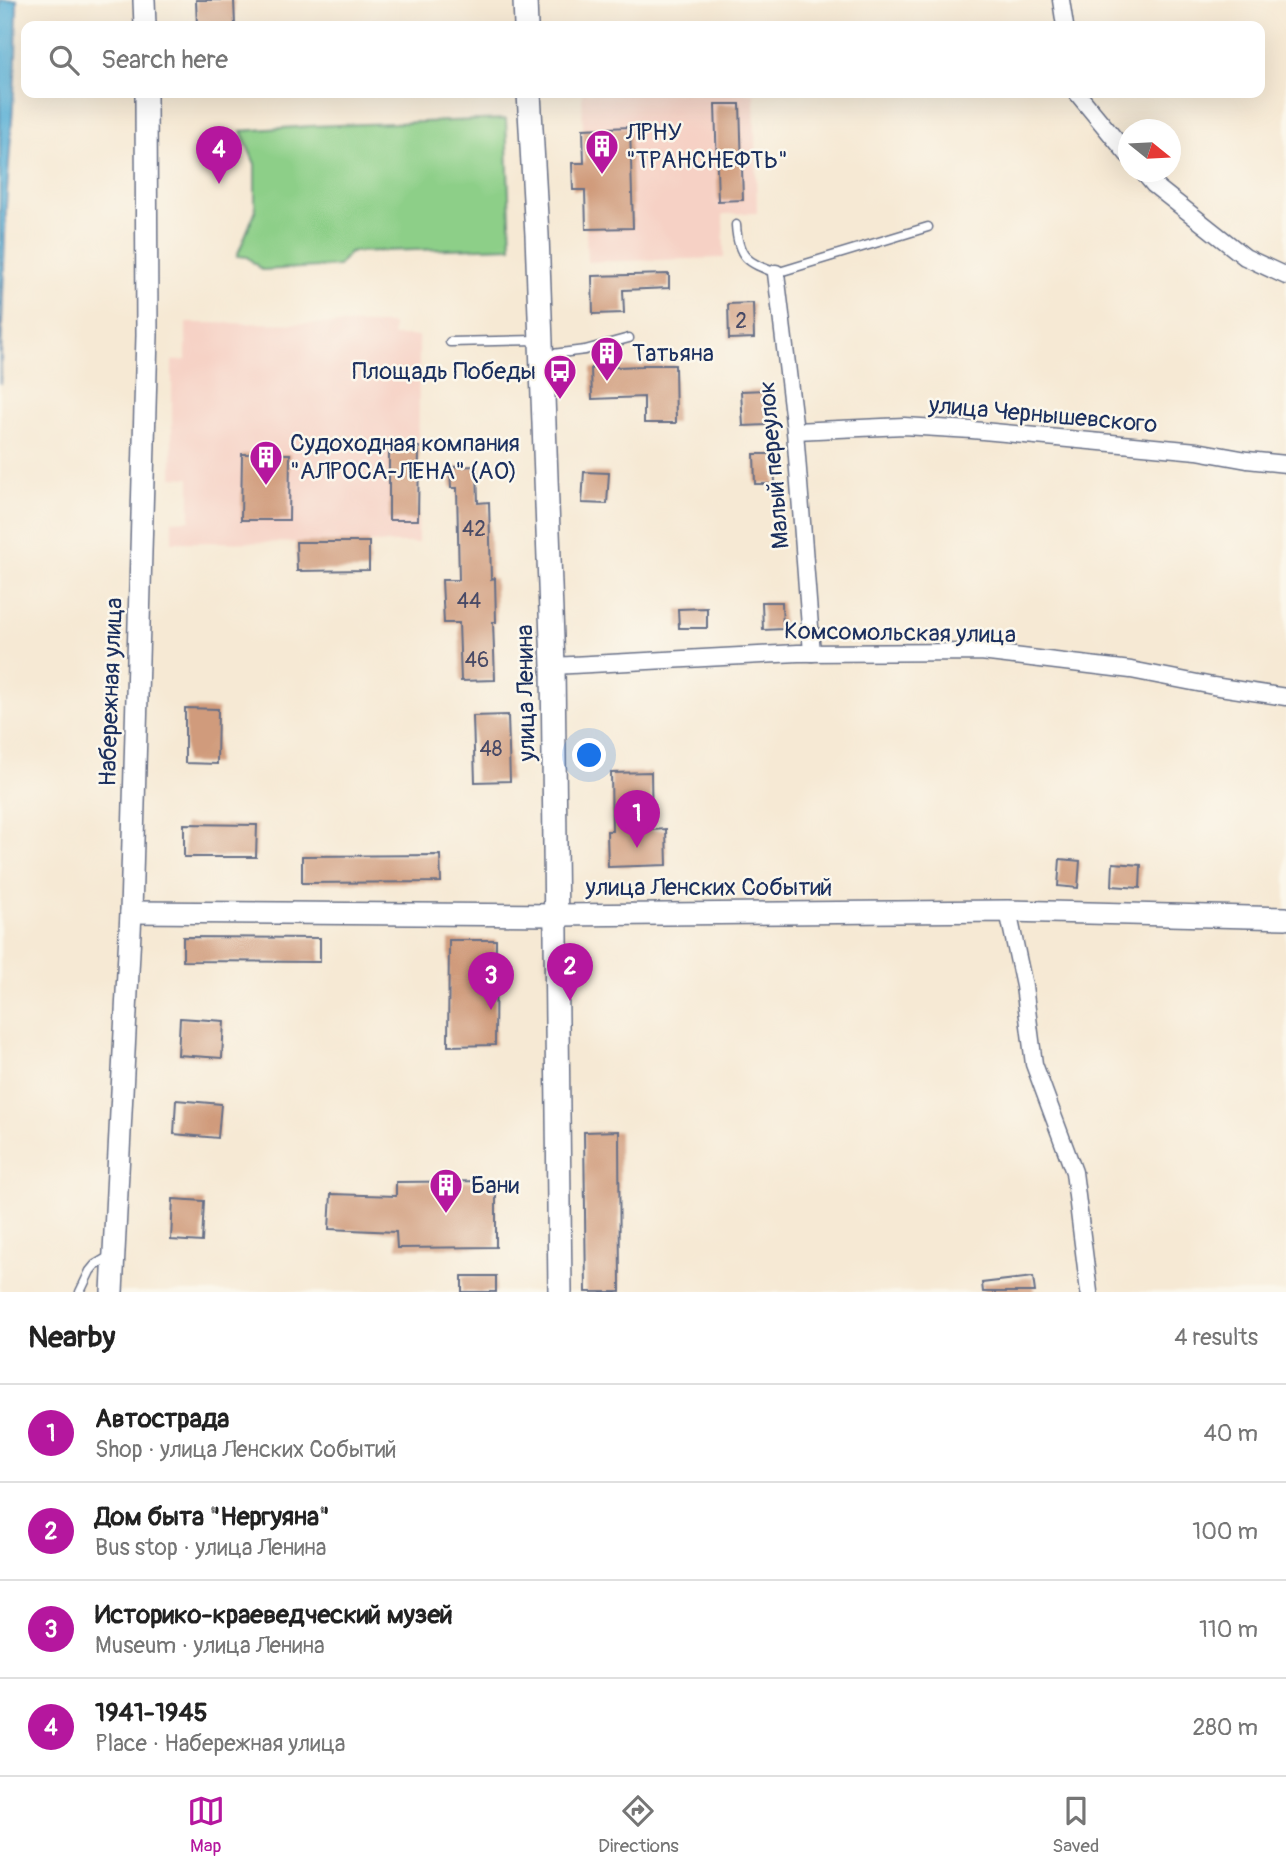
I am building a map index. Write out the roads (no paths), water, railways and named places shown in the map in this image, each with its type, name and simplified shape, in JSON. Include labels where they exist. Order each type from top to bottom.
[{"type":"main road","points":[[525,0],[526,21]]},
{"type":"main road","name":"улица Ленина","points":[[529,98],[553,666],[560,1292]]},
{"type":"street","points":[[145,0],[145,21]]},
{"type":"street","points":[[1061,0],[1064,21]]},
{"type":"street","name":"Набережная улица","points":[[112,1292],[131,912],[147,335],[146,98]]},
{"type":"street","points":[[1081,98],[1118,142]]},
{"type":"street","points":[[1151,182],[1245,257],[1286,276]]},
{"type":"street","name":"Малый переулок","points":[[776,273],[795,431],[813,653]]},
{"type":"street","name":"улица Чернышевского","points":[[795,431],[904,426],[972,430],[1197,451],[1286,464]]},
{"type":"street","name":"Комсомольская улица","points":[[553,666],[813,653],[981,652],[1131,670],[1286,697]]},
{"type":"street","points":[[1008,911],[1024,986],[1034,1064],[1074,1172],[1089,1292]]},
{"type":"street","name":"улица Ленских Событий","points":[[131,912],[556,915],[1008,911],[1286,918]]},
{"type":"lane","points":[[736,225],[737,242],[747,259],[776,273],[928,227]]},
{"type":"lane","points":[[450,342],[585,350],[629,338]]},
{"type":"lane","points":[[80,1292],[90,1271],[114,1253]]},
{"type":"water","points":[[0,0],[17,0],[0,384]]},
{"type":"place","name":"ЛРНУ \"ТРАНСНЕФТЬ\"","points":[[602,176]]},
{"type":"place","name":"1941-1945","points":[[219,184]]},
{"type":"place","name":"Татьяна","points":[[607,383]]},
{"type":"place","name":"Площадь Победы","points":[[560,401]]},
{"type":"place","name":"Судоходная компания \"АЛРОСА-ЛЕНА\" (АО)","points":[[266,487]]},
{"type":"place","name":"Автострада","points":[[637,848]]},
{"type":"place","name":"Дом быта \"Нергуяна\"","points":[[570,1001]]},
{"type":"place","name":"Историко-краеведческий музей","points":[[491,1010]]},
{"type":"place","name":"Бани","points":[[446,1215]]}]
